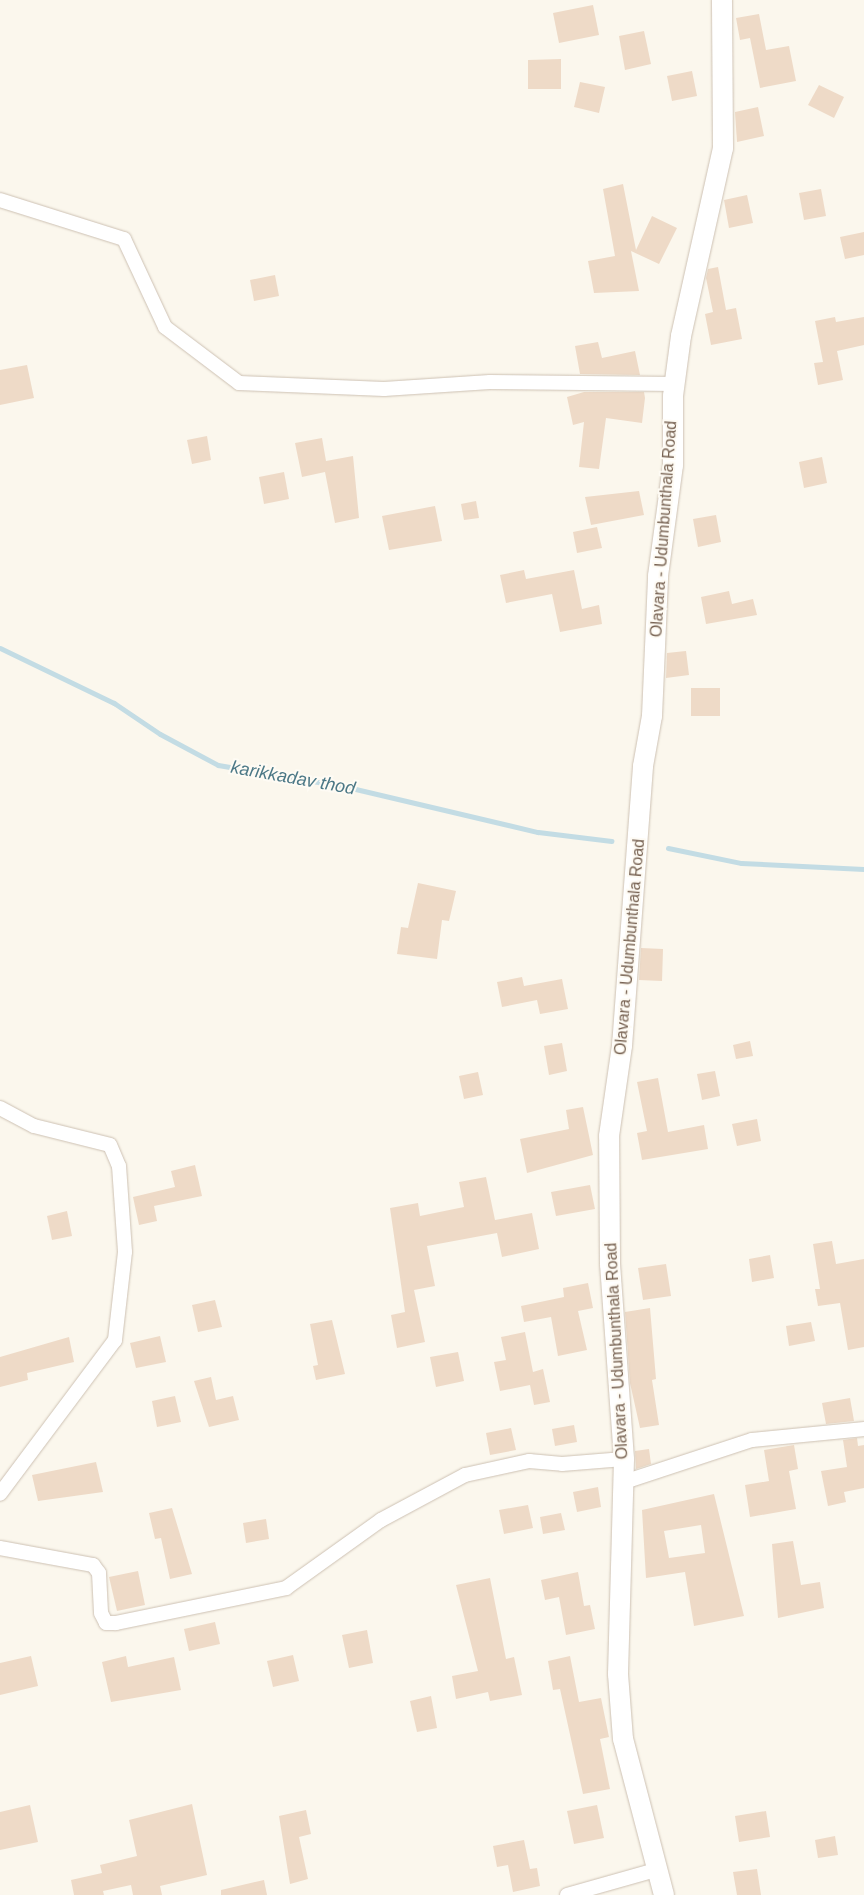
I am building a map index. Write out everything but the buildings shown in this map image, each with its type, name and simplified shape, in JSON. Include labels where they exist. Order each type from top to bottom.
[{"type":"main road","name":"Olavara - Udumbunthala Road","points":[[664,1895],[623,1739],[618,1674],[621,1483],[624,1459],[610,1264],[609,1136],[622,1046],[643,766],[652,716],[658,576],[673,465],[675,384],[681,336],[723,148],[722,0]]},
{"type":"street","points":[[0,200],[124,239],[165,327],[239,383],[384,389],[490,382],[675,384]]},
{"type":"street","points":[[0,1108],[34,1126],[110,1145],[119,1166],[125,1252],[115,1340],[0,1494]]},
{"type":"street","points":[[621,1483],[752,1440],[790,1433],[864,1429]]},
{"type":"street","points":[[0,1548],[93,1565],[98,1573],[101,1613],[106,1623],[116,1623],[286,1588],[381,1520],[466,1475],[529,1461],[562,1464],[624,1459]]},
{"type":"street","points":[[566,1895],[656,1870]]},
{"type":"waterway","name":"karikkadav thod","points":[[0,648],[114,703],[160,734],[218,765],[347,787],[538,832],[611,841]]},
{"type":"waterway","name":"karikkadav thod","points":[[668,848],[741,863],[864,869]]}]
